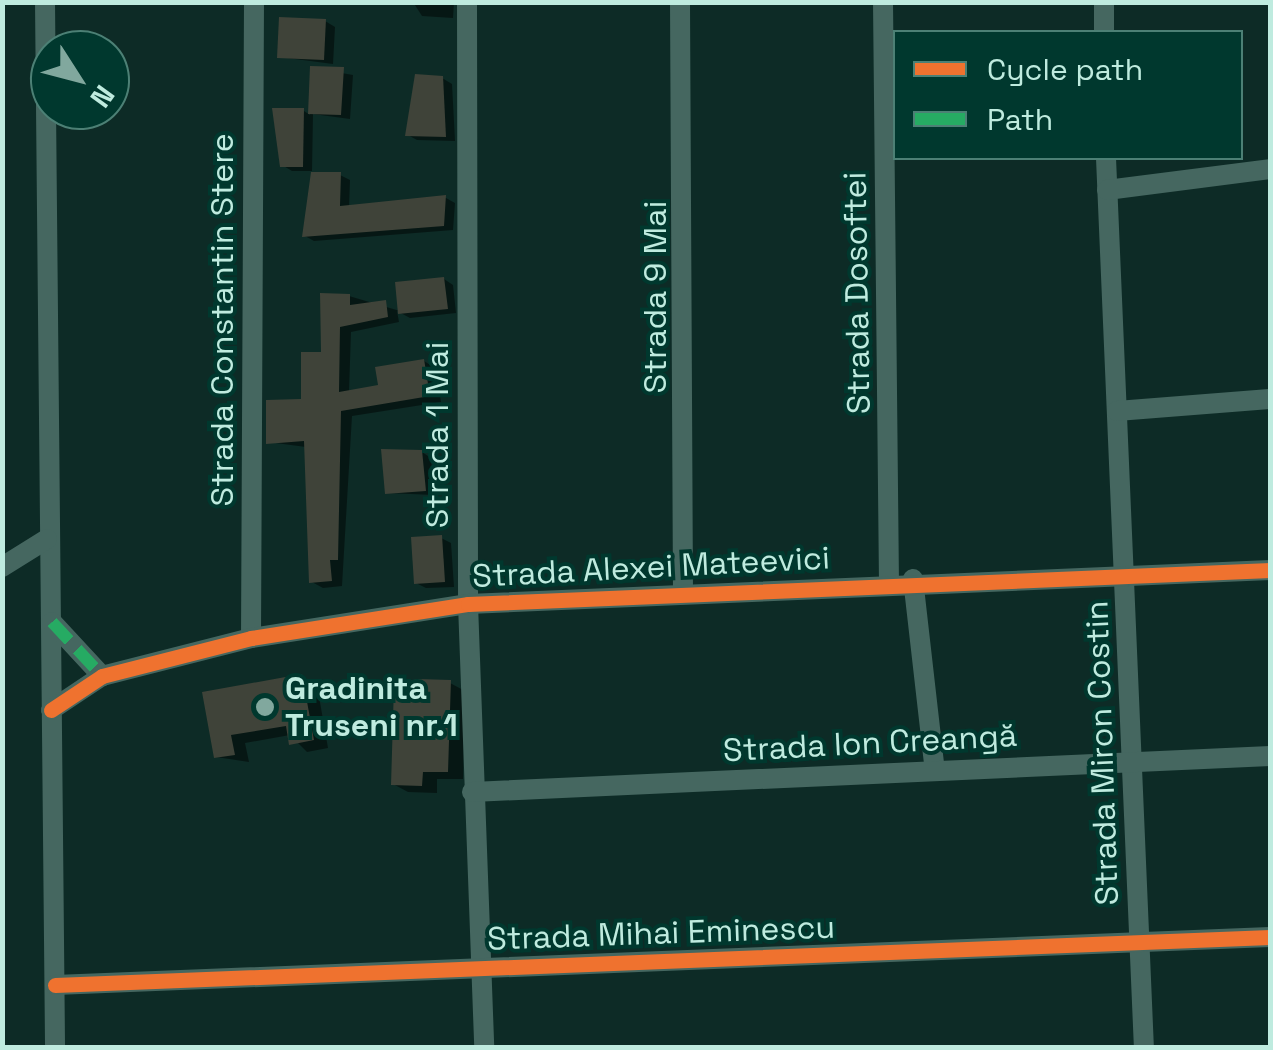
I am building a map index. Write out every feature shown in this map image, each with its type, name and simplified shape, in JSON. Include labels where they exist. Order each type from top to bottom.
[{"type":"street","points":[[45,2],[47,539],[52,622],[55,1048]]},
{"type":"street","name":"Strada Constantin Stere","points":[[251,638],[254,2]]},
{"type":"street","name":"Strada 1 Mai","points":[[466,2],[468,604],[484,1048]]},
{"type":"street","name":"Strada 9 Mai","points":[[680,2],[683,592]]},
{"type":"street","name":"Strada Dosoftei","points":[[883,2],[889,582]]},
{"type":"street","points":[[1104,2],[1104,30]]},
{"type":"street","name":"Strada Miron Costin","points":[[1106,160],[1127,572],[1144,1048]]},
{"type":"street","points":[[1107,190],[1270,169]]},
{"type":"street","points":[[1117,410],[1270,400]]},
{"type":"street","points":[[2,567],[47,539]]},
{"type":"street","name":"Strada Alexei Mateevici","points":[[52,710],[102,676],[251,638],[468,604],[913,579],[1270,570]]},
{"type":"street","points":[[913,579],[935,771]]},
{"type":"street","points":[[52,622],[102,676]]},
{"type":"street","name":"Strada Ion Creangă","points":[[472,792],[1270,756]]},
{"type":"street","name":"Strada Mihai Eminescu","points":[[54,985],[1270,936]]},
{"type":"building","points":[[279,17],[326,19],[324,60],[277,58]]},
{"type":"building","points":[[310,66],[344,67],[341,115],[308,114]]},
{"type":"building","points":[[415,74],[443,76],[446,137],[405,136]]},
{"type":"building","points":[[272,108],[304,108],[303,167],[280,167]]},
{"type":"building","points":[[311,172],[341,172],[340,206],[446,195],[444,226],[302,237]]},
{"type":"building","points":[[444,277],[448,309],[398,314],[395,282]]},
{"type":"building","points":[[320,293],[350,294],[350,305],[386,300],[388,317],[340,327],[339,392],[378,385],[375,367],[424,359],[430,396],[341,411],[338,560],[330,560],[332,581],[309,583],[304,441],[266,444],[266,400],[301,399],[301,352],[321,352]]},
{"type":"building","points":[[381,449],[422,450],[426,491],[385,494]]},
{"type":"building","points":[[442,535],[445,582],[414,584],[411,537]]},
{"type":"building","points":[[302,674],[314,740],[289,745],[286,726],[231,735],[235,755],[214,758],[202,692]]},
{"type":"building","points":[[417,679],[451,680],[448,772],[423,772],[422,786],[391,785],[394,685]]},
{"type":"marked path","points":[[52,622],[102,676]]},
{"type":"cycle path","points":[[51,710],[102,676],[251,638],[468,604],[1270,570]]},
{"type":"cycle path","points":[[55,985],[1270,937]]},
{"type":"place","name":"Gradinita Truseni nr.1","points":[[265,707]]}]
